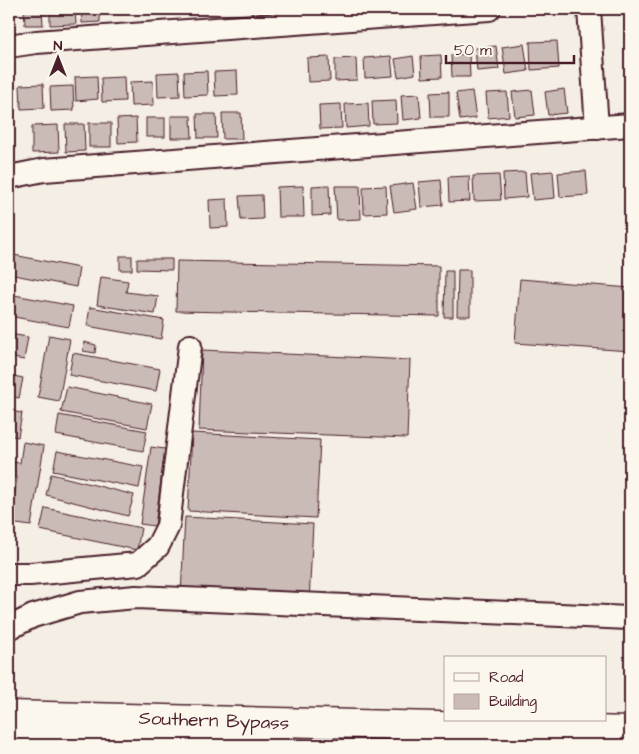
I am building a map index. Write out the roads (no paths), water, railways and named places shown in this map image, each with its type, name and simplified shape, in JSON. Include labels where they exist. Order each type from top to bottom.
[{"type":"highway","name":"Southern Bypass","points":[[9,715],[630,731]]},
{"type":"highway","name":"Southern Bypass","points":[[9,733],[199,743],[282,745]]},
{"type":"street","points":[[9,46],[265,17],[489,9]]},
{"type":"street","points":[[589,9],[597,128]]},
{"type":"street","points":[[9,177],[44,170],[630,125]]},
{"type":"street","points":[[9,574],[30,574],[138,564],[158,546],[168,526],[190,346]]},
{"type":"street","points":[[9,628],[33,616],[80,602],[136,597],[630,618]]}]
